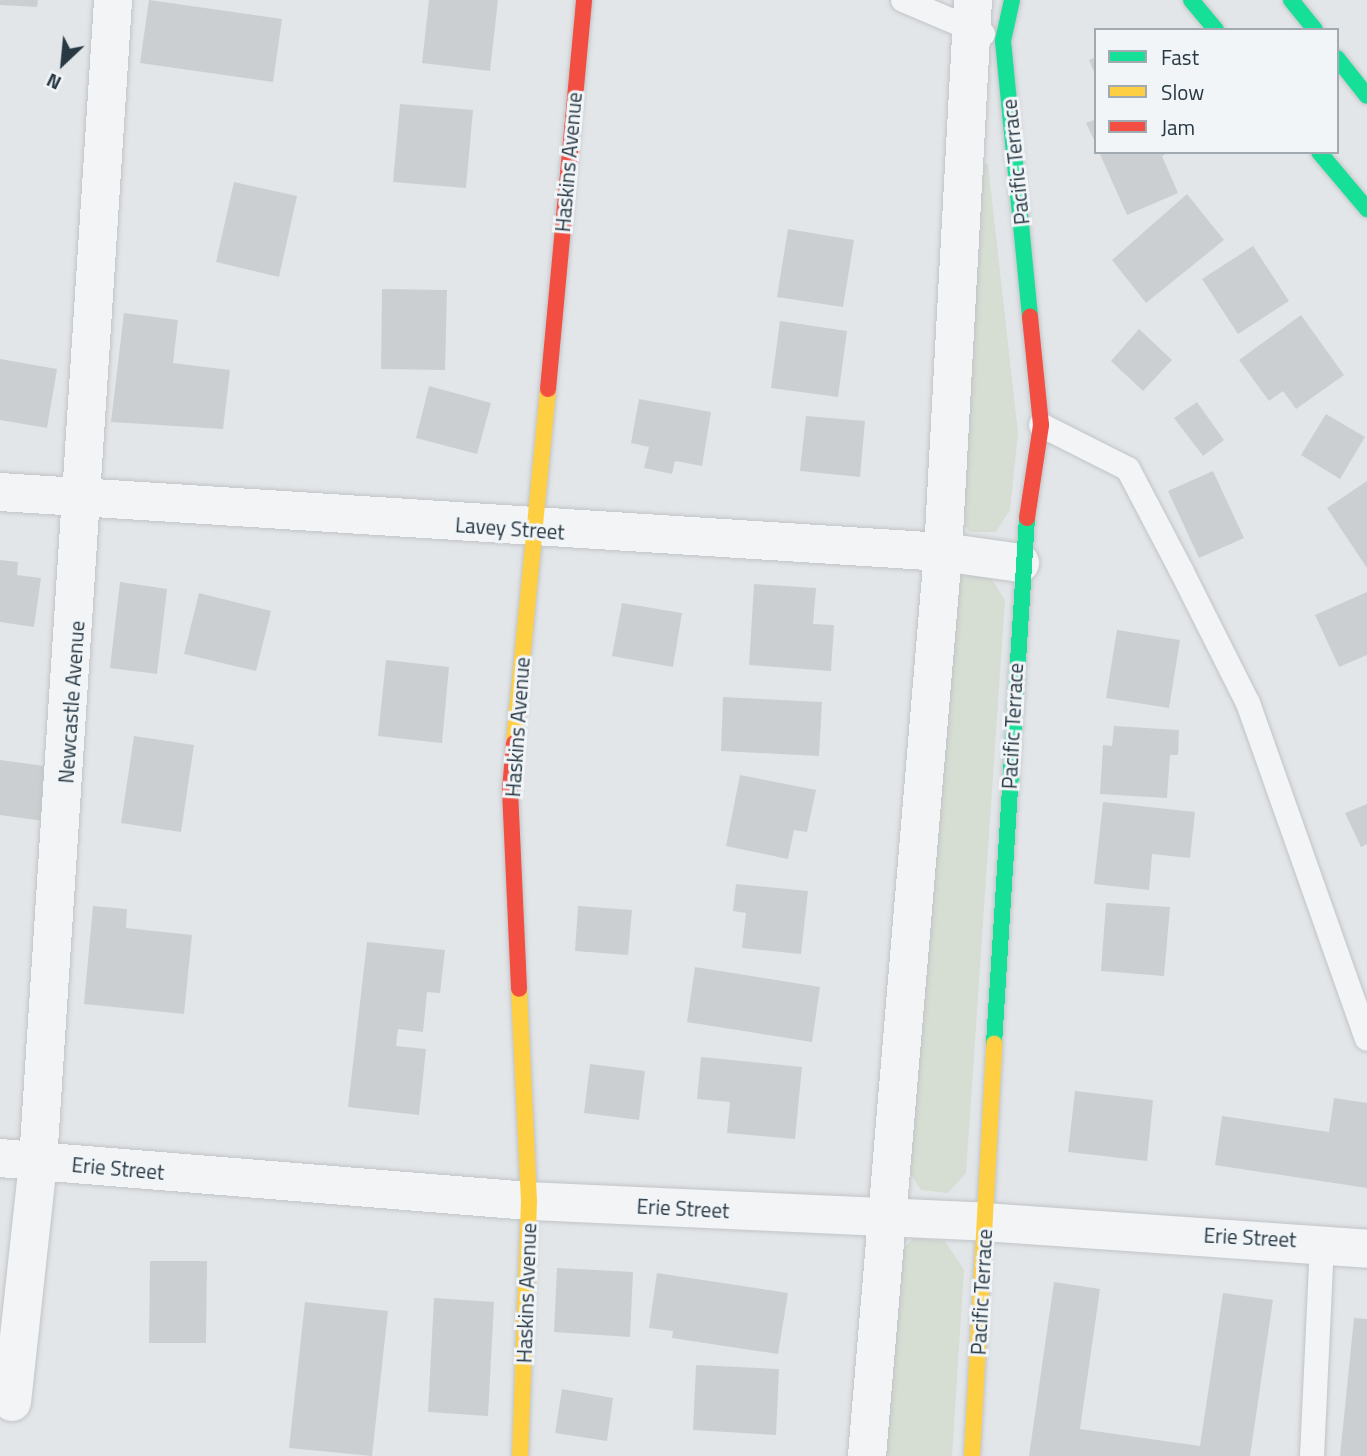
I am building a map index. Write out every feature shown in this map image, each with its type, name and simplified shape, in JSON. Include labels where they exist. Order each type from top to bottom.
[{"type":"street","name":"Newcastle Avenue","points":[[12,1402],[38,1161],[86,496],[113,0]]},
{"type":"street","name":"Haskins Avenue","points":[[520,1456],[529,1201],[510,790],[584,0]]},
{"type":"street","name":"Pacific Terrace","points":[[972,1456],[1020,563],[1041,425],[1003,41],[1012,0]]},
{"type":"street","points":[[1191,0],[1214,28]]},
{"type":"street","points":[[1292,0],[1313,28]]},
{"type":"street","points":[[867,1456],[943,552],[970,14]]},
{"type":"street","points":[[1339,61],[1367,96]]},
{"type":"street","points":[[1321,154],[1367,209]]},
{"type":"street","name":"Lavey Street","points":[[0,492],[86,496],[533,530],[943,552],[1020,563]]},
{"type":"street","name":"Erie Street","points":[[0,1158],[529,1201],[985,1222],[1322,1241],[1367,1248]]},
{"type":"lane","points":[[903,0],[970,14],[1003,41]]},
{"type":"lane","points":[[1041,425],[1128,469],[1248,703],[1367,1039]]},
{"type":"lane","points":[[1312,1456],[1322,1241]]},
{"type":"shaded area","points":[[976,162],[988,164],[1018,433],[1010,510],[996,532],[970,532],[954,517]]},
{"type":"shaded area","points":[[959,571],[989,575],[1005,600],[966,1173],[948,1193],[921,1190],[906,1167]]},
{"type":"shaded area","points":[[913,1238],[945,1241],[964,1270],[952,1456],[880,1456],[893,1261]]},
{"type":"building","points":[[0,0],[38,0],[37,7],[0,5]]},
{"type":"building","points":[[149,0],[282,19],[273,82],[140,63]]},
{"type":"building","points":[[429,0],[498,0],[490,71],[422,63]]},
{"type":"building","points":[[1094,58],[1094,72],[1089,60]]},
{"type":"building","points":[[400,104],[473,110],[466,188],[393,182]]},
{"type":"building","points":[[1094,120],[1094,140],[1086,123]]},
{"type":"building","points":[[1100,154],[1166,154],[1162,156],[1178,193],[1127,215]]},
{"type":"building","points":[[234,182],[297,196],[279,277],[216,262]]},
{"type":"building","points":[[1187,194],[1224,240],[1146,303],[1112,260]]},
{"type":"building","points":[[788,229],[854,240],[843,307],[777,297]]},
{"type":"building","points":[[1253,246],[1289,301],[1238,334],[1202,279]]},
{"type":"building","points":[[382,289],[447,290],[445,370],[381,369]]},
{"type":"building","points":[[124,313],[178,320],[173,363],[230,370],[223,429],[111,422]]},
{"type":"building","points":[[1301,315],[1344,375],[1296,409],[1283,391],[1269,401],[1239,360]]},
{"type":"building","points":[[780,321],[847,331],[838,397],[771,388]]},
{"type":"building","points":[[1139,329],[1172,360],[1143,391],[1111,361]]},
{"type":"building","points":[[0,359],[57,369],[47,428],[0,420]]},
{"type":"building","points":[[429,386],[491,403],[477,454],[416,438]]},
{"type":"building","points":[[639,399],[711,412],[702,466],[675,461],[672,474],[644,468],[649,447],[631,443]]},
{"type":"building","points":[[1197,402],[1224,440],[1203,456],[1174,418]]},
{"type":"building","points":[[1326,414],[1365,437],[1340,479],[1301,455]]},
{"type":"building","points":[[806,416],[865,421],[860,477],[800,471]]},
{"type":"building","points":[[1213,471],[1244,538],[1199,558],[1168,491]]},
{"type":"building","points":[[1367,481],[1367,568],[1327,508]]},
{"type":"building","points":[[0,560],[18,562],[17,575],[41,578],[34,627],[0,622]]},
{"type":"building","points":[[120,582],[167,589],[157,674],[110,668]]},
{"type":"building","points":[[754,584],[816,588],[813,624],[834,625],[831,671],[749,665]]},
{"type":"building","points":[[1367,592],[1367,655],[1339,667],[1315,615]]},
{"type":"building","points":[[199,593],[271,611],[256,671],[184,654]]},
{"type":"building","points":[[622,603],[682,613],[673,667],[612,656]]},
{"type":"building","points":[[1117,630],[1180,640],[1169,708],[1106,698]]},
{"type":"building","points":[[386,660],[449,667],[442,743],[378,736]]},
{"type":"building","points":[[723,697],[822,702],[819,756],[721,751]]},
{"type":"building","points":[[1114,726],[1179,730],[1178,755],[1170,755],[1167,798],[1100,794],[1103,745],[1112,746]]},
{"type":"building","points":[[134,736],[194,745],[181,832],[121,823]]},
{"type":"building","points":[[0,760],[52,767],[44,821],[0,815]]},
{"type":"building","points":[[740,775],[816,790],[807,832],[794,830],[788,859],[726,846]]},
{"type":"building","points":[[1103,802],[1195,812],[1190,858],[1152,854],[1149,890],[1094,884]]},
{"type":"building","points":[[1367,804],[1367,844],[1361,847],[1345,813]]},
{"type":"building","points":[[736,884],[808,891],[801,954],[742,948],[746,913],[733,911]]},
{"type":"building","points":[[1106,903],[1170,907],[1164,976],[1101,971]]},
{"type":"building","points":[[93,906],[127,909],[126,928],[192,935],[184,1014],[84,1004]]},
{"type":"building","points":[[578,906],[632,910],[628,955],[575,951]]},
{"type":"building","points":[[367,942],[445,950],[440,993],[427,992],[423,1032],[398,1029],[396,1046],[426,1049],[419,1115],[348,1107]]},
{"type":"building","points":[[695,967],[820,987],[812,1042],[687,1022]]},
{"type":"building","points":[[701,1057],[802,1067],[795,1139],[727,1133],[730,1102],[697,1099]]},
{"type":"building","points":[[590,1064],[645,1071],[639,1120],[584,1113]]},
{"type":"building","points":[[1075,1091],[1153,1100],[1147,1161],[1068,1152]]},
{"type":"building","points":[[1334,1098],[1367,1103],[1367,1188],[1215,1165],[1222,1116],[1329,1132]]},
{"type":"building","points":[[150,1261],[207,1261],[206,1343],[149,1343]]},
{"type":"building","points":[[557,1268],[633,1272],[630,1337],[554,1332]]},
{"type":"building","points":[[657,1273],[788,1293],[778,1354],[672,1338],[673,1331],[649,1328]]},
{"type":"building","points":[[1054,1282],[1100,1289],[1080,1429],[1200,1446],[1223,1293],[1273,1300],[1250,1456],[1029,1456]]},
{"type":"building","points":[[434,1298],[494,1302],[488,1416],[428,1412]]},
{"type":"building","points":[[305,1302],[388,1311],[372,1456],[289,1448]]},
{"type":"building","points":[[1354,1318],[1367,1319],[1367,1456],[1340,1456]]},
{"type":"building","points":[[696,1365],[779,1369],[776,1435],[693,1430]]},
{"type":"building","points":[[562,1389],[613,1398],[607,1441],[555,1433]]},
{"type":"traffic: fast","points":[[1012,0],[1003,41],[1030,317]]},
{"type":"traffic: fast","points":[[1191,0],[1214,28]]},
{"type":"traffic: fast","points":[[1291,0],[1313,28]]},
{"type":"traffic: fast","points":[[1339,61],[1367,96]]},
{"type":"traffic: fast","points":[[1321,154],[1367,209]]},
{"type":"traffic: fast","points":[[994,1044],[1027,518]]},
{"type":"traffic: slow","points":[[514,743],[548,389]]},
{"type":"traffic: slow","points":[[519,989],[529,1201],[520,1456]]},
{"type":"traffic: slow","points":[[972,1456],[994,1044]]},
{"type":"traffic: jam","points":[[548,389],[584,0]]},
{"type":"traffic: jam","points":[[1027,518],[1041,425],[1030,317]]},
{"type":"traffic: jam","points":[[514,743],[510,790],[519,989]]}]
